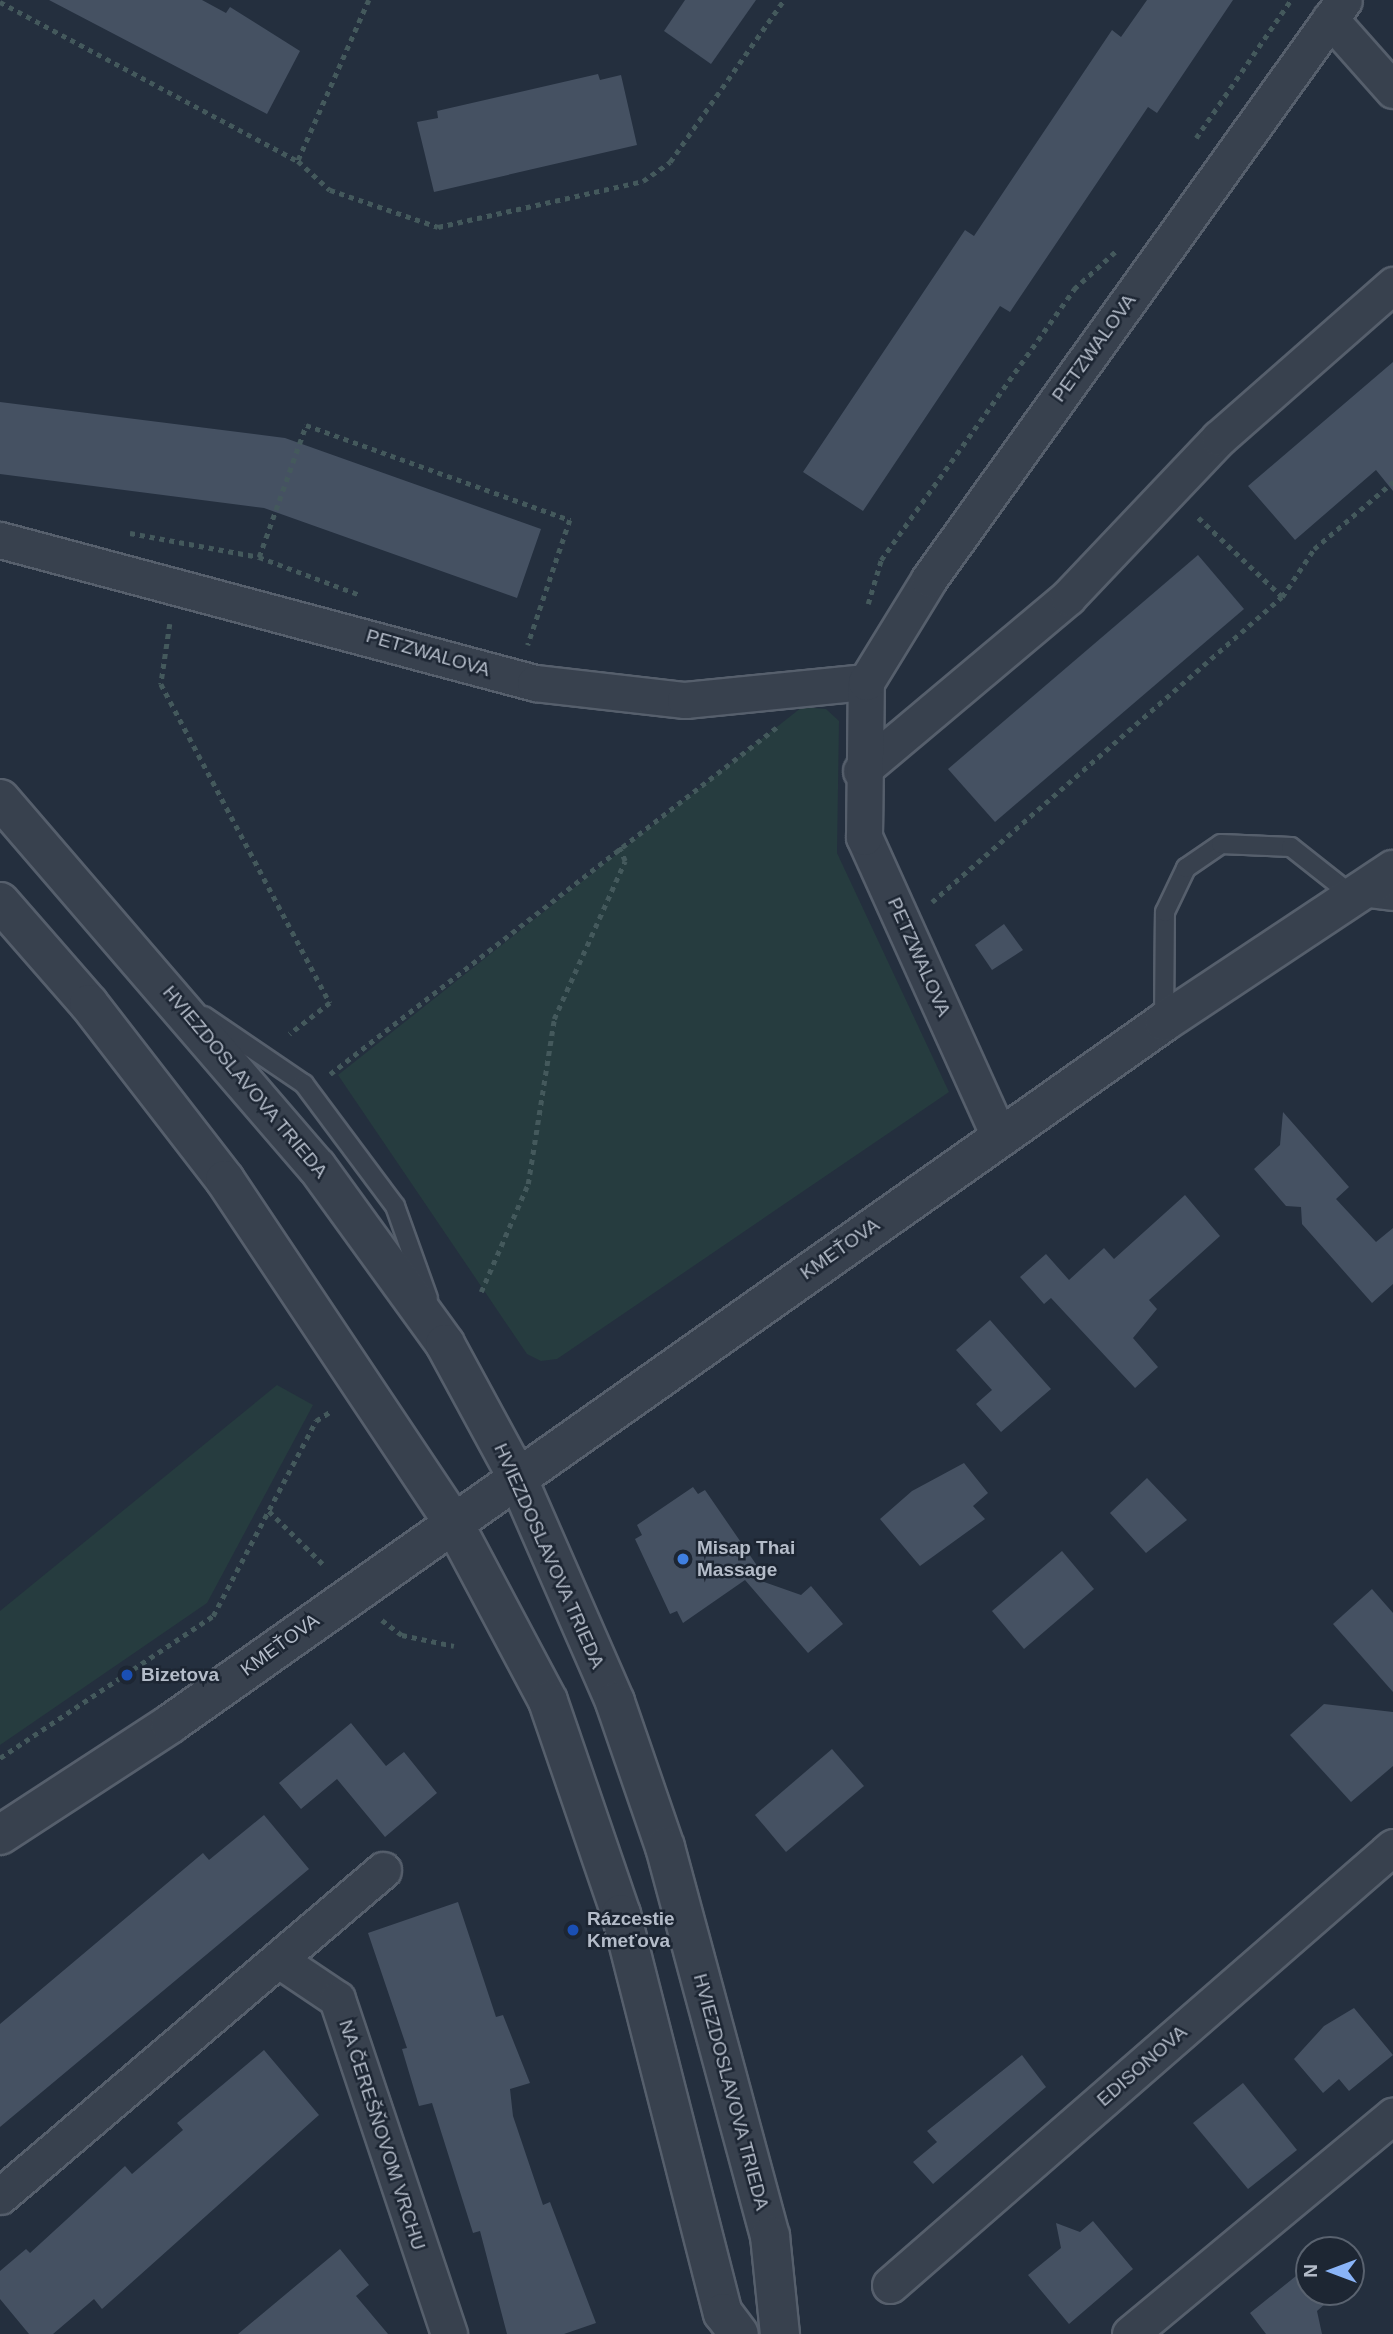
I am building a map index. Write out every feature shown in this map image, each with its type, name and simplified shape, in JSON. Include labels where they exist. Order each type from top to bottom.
[{"type":"street","name":"PETZWALOVA","points":[[1000,1138],[864,837],[861,771],[866,682],[929,579],[1337,10],[1393,90]]},
{"type":"street","points":[[861,771],[1068,597],[1219,438],[1393,285]]},
{"type":"street","name":"PETZWALOVA","points":[[0,540],[535,683],[685,700],[866,682]]},
{"type":"street","name":"HVIEZDOSLAVOVA TRIEDA","points":[[0,799],[175,997],[317,1167],[445,1345],[516,1475],[615,1702],[665,1847],[770,2236],[780,2334]]},
{"type":"street","name":"KMEŤOVA","points":[[0,1835],[454,1524],[516,1475],[1164,1022],[1393,870]]},
{"type":"street","points":[[0,902],[89,1004],[225,1180],[454,1524],[548,1701],[621,1914],[723,2313],[739,2334]]},
{"type":"street","name":"EDISONOVA","points":[[890,2286],[1393,1847]]},
{"type":"street","points":[[0,2196],[282,1962],[383,1870]]},
{"type":"street","name":"NA ČEREŠŇOVOM VRCHU","points":[[282,1962],[337,1999],[449,2334]]},
{"type":"street","points":[[1130,2334],[1393,2116]]},
{"type":"lane","points":[[1164,1022],[1165,912],[1186,868],[1221,844],[1291,847],[1353,897],[1393,901]]},
{"type":"lane","points":[[1353,897],[1393,848]]},
{"type":"path","points":[[298,161],[369,0]]},
{"type":"path","points":[[0,2],[298,161],[330,190],[438,227],[643,181],[670,162],[784,0]]},
{"type":"path","points":[[1191,145],[1291,0]]},
{"type":"path","points":[[865,613],[881,560],[1074,289],[1122,245]]},
{"type":"path","points":[[259,556],[306,425],[570,520],[528,647]]},
{"type":"path","points":[[923,909],[1282,597],[1314,550],[1393,482]]},
{"type":"path","points":[[1192,513],[1282,597]]},
{"type":"path","points":[[123,532],[259,556],[363,596]]},
{"type":"path","points":[[172,618],[161,684],[330,1003],[290,1034]]},
{"type":"path","points":[[515,643],[541,650]]},
{"type":"path","points":[[327,1076],[619,847],[770,734],[787,716],[787,690]]},
{"type":"path","points":[[481,1292],[528,1184],[554,1019],[625,861],[619,847]]},
{"type":"path","points":[[0,1758],[213,1616],[316,1421],[330,1412]]},
{"type":"path","points":[[268,1511],[325,1566]]},
{"type":"path","points":[[381,1619],[402,1635],[454,1646]]},
{"type":"green space","points":[[802,707],[826,709],[839,721],[837,853],[949,1092],[557,1359],[541,1361],[527,1354],[338,1075]]},
{"type":"green space","points":[[277,1385],[313,1405],[207,1603],[0,1745],[0,1611]]},
{"type":"building","points":[[49,0],[202,0],[226,13],[230,7],[300,51],[267,114]]},
{"type":"building","points":[[685,0],[756,0],[711,64],[664,31]]},
{"type":"building","points":[[1147,0],[1233,0],[1157,113],[1148,107],[1010,312],[1000,306],[863,511],[803,472],[965,230],[974,236],[1112,30],[1121,37]]},
{"type":"building","points":[[598,74],[600,80],[621,75],[637,145],[434,192],[417,122],[438,118],[437,111]]},
{"type":"building","points":[[1393,362],[1393,491],[1376,470],[1295,540],[1248,486]]},
{"type":"building","points":[[0,402],[285,438],[541,529],[517,598],[264,508],[0,474]]},
{"type":"building","points":[[1198,555],[1244,609],[995,822],[948,769]]},
{"type":"building","points":[[1004,924],[1023,950],[992,970],[975,945]]},
{"type":"building","points":[[1283,1112],[1349,1187],[1336,1199],[1376,1242],[1393,1228],[1393,1284],[1372,1303],[1302,1224],[1301,1207],[1286,1206],[1254,1169],[1280,1145]]},
{"type":"building","points":[[1185,1195],[1220,1236],[1149,1300],[1157,1309],[1133,1338],[1158,1367],[1135,1388],[1051,1298],[1044,1304],[1020,1277],[1046,1254],[1069,1280],[1104,1248],[1114,1259]]},
{"type":"building","points":[[990,1320],[1051,1389],[1001,1432],[976,1404],[992,1390],[956,1350]]},
{"type":"building","points":[[964,1463],[988,1493],[973,1506],[985,1519],[920,1566],[880,1519],[912,1491]]},
{"type":"building","points":[[1147,1478],[1187,1520],[1146,1553],[1110,1513]]},
{"type":"building","points":[[693,1487],[698,1494],[705,1490],[760,1570],[750,1577],[801,1595],[811,1586],[843,1624],[808,1653],[745,1580],[683,1623],[677,1611],[670,1614],[635,1539],[642,1535],[637,1525]]},
{"type":"building","points":[[1062,1551],[1094,1589],[1024,1649],[992,1611]]},
{"type":"building","points":[[1372,1589],[1393,1613],[1393,1692],[1333,1624]]},
{"type":"building","points":[[1324,1704],[1393,1712],[1393,1766],[1351,1802],[1290,1735]]},
{"type":"building","points":[[351,1723],[386,1766],[404,1752],[437,1793],[385,1837],[337,1779],[301,1809],[279,1783]]},
{"type":"building","points":[[832,1749],[864,1786],[786,1852],[755,1815]]},
{"type":"building","points":[[264,1815],[309,1869],[0,2127],[0,2024],[203,1853],[209,1860]]},
{"type":"building","points":[[458,1902],[496,2017],[503,2015],[530,2083],[510,2089],[513,2116],[543,2205],[550,2202],[596,2323],[564,2334],[507,2334],[480,2231],[473,2233],[432,2103],[419,2106],[402,2049],[407,2048],[368,1933]]},
{"type":"building","points":[[1354,2008],[1393,2055],[1349,2091],[1339,2079],[1323,2093],[1294,2059],[1324,2026]]},
{"type":"building","points":[[264,2050],[319,2115],[102,2309],[94,2299],[53,2334],[29,2334],[0,2299],[0,2271],[26,2249],[30,2253],[125,2166],[132,2174],[183,2130],[177,2123]]},
{"type":"building","points":[[1022,2055],[1046,2087],[933,2184],[913,2162],[937,2142],[927,2131]]},
{"type":"building","points":[[1243,2083],[1297,2150],[1248,2189],[1193,2123]]},
{"type":"building","points":[[1093,2221],[1133,2269],[1069,2324],[1028,2275],[1061,2248],[1056,2223],[1080,2232]]},
{"type":"building","points":[[340,2249],[369,2285],[356,2296],[388,2334],[238,2334]]},
{"type":"building","points":[[1295,2277],[1295,2306],[1323,2306],[1317,2311],[1322,2334],[1266,2334],[1250,2313]]},
{"type":"place","name":"Misap Thai Massage","points":[[683,1559]]},
{"type":"place","name":"Bizetova","points":[[127,1675]]},
{"type":"place","name":"Rázcestie Kmeťova","points":[[573,1930]]}]
